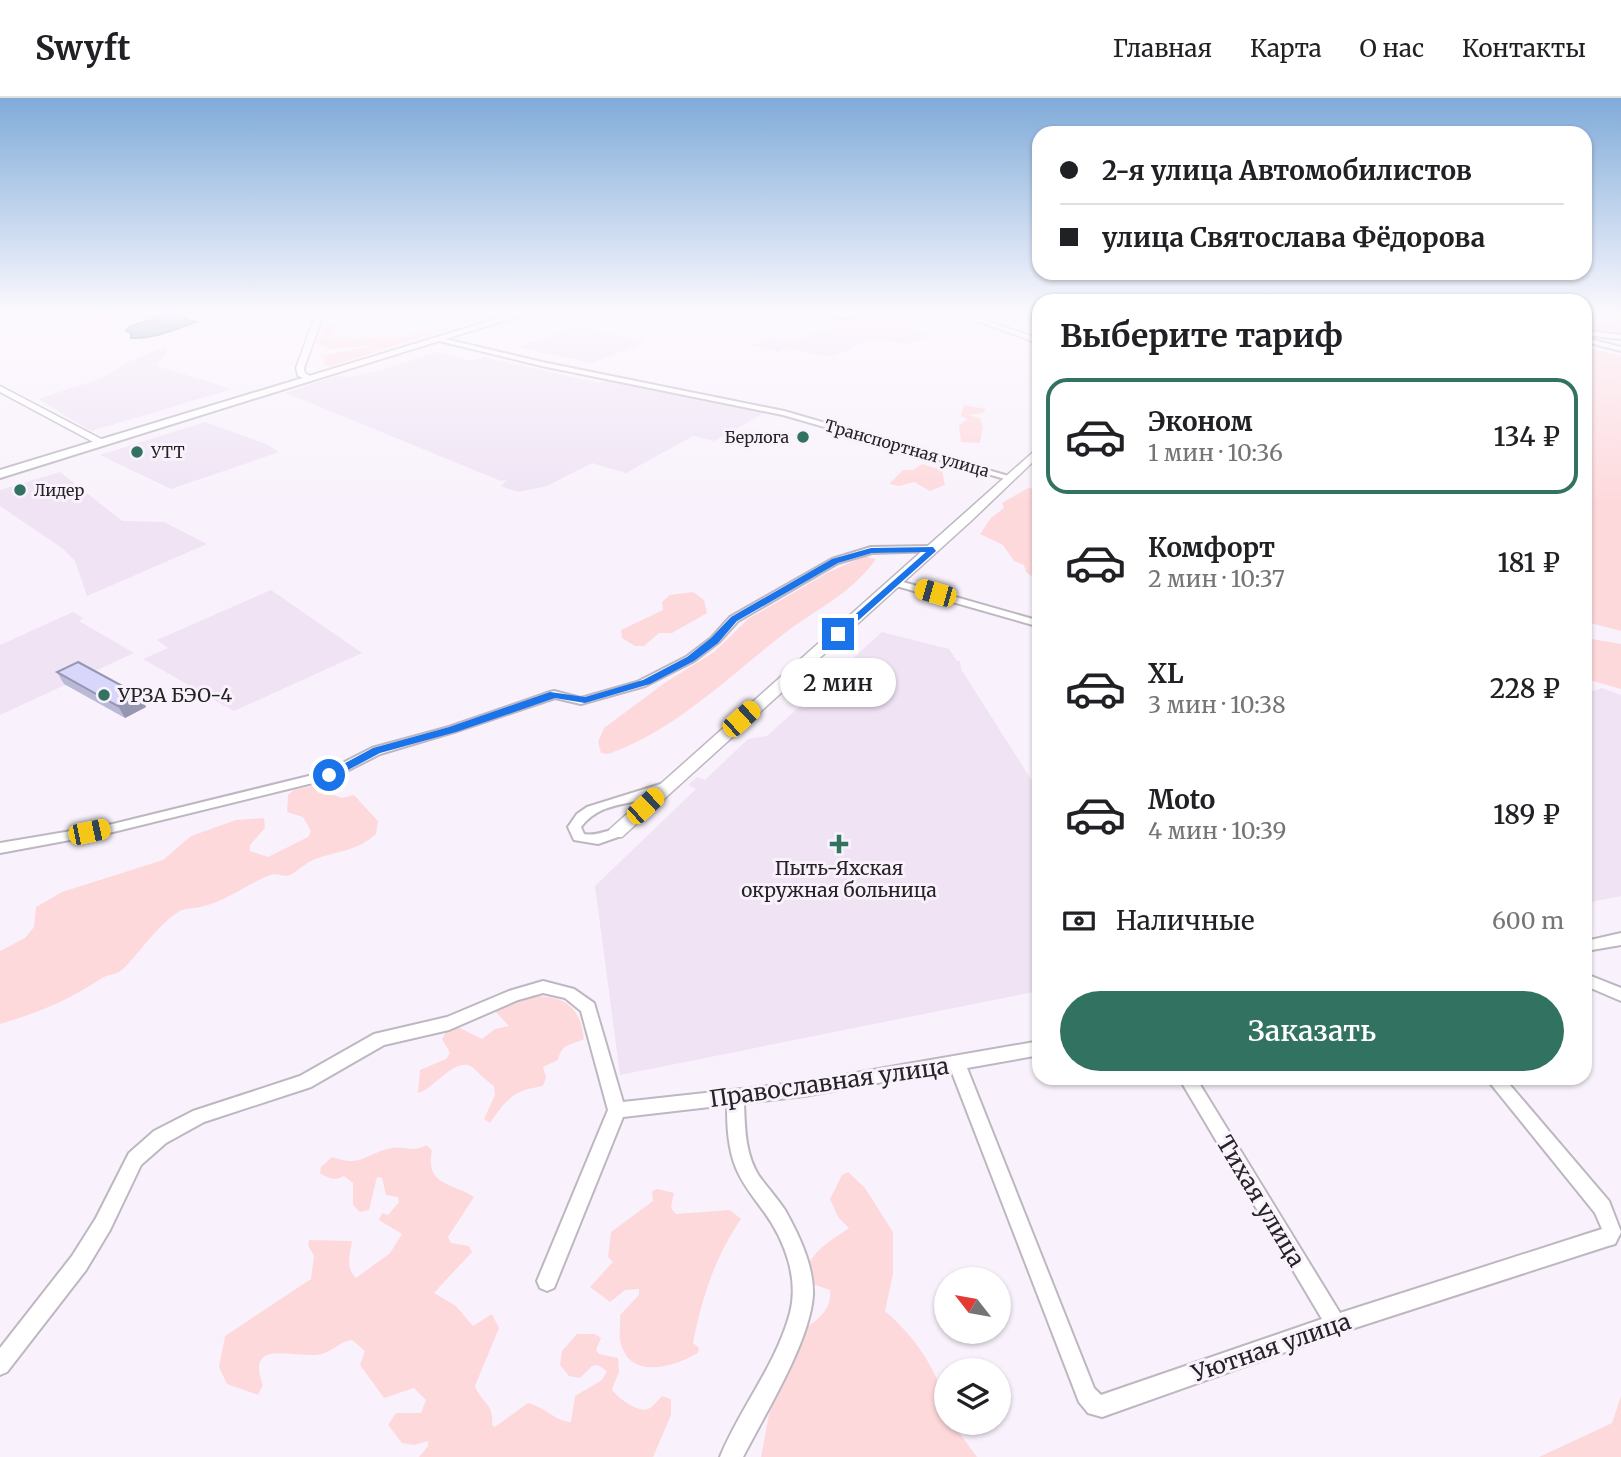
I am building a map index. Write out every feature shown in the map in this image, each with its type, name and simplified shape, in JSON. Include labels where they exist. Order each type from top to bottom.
[{"type":"main road","points":[[0,474],[314,376]]},
{"type":"street","name":"Транспортная улица","points":[[600,376],[784,413],[1008,477]]},
{"type":"street","points":[[0,389],[102,443]]},
{"type":"street","points":[[667,785],[653,793],[598,808],[579,820],[574,827],[579,837],[601,840],[616,833],[933,550],[1032,456]]},
{"type":"street","points":[[0,848],[113,828],[329,775],[376,751],[453,729],[554,694],[585,700],[641,684],[690,659],[715,640],[734,619],[835,561],[871,550],[933,550]]},
{"type":"street","points":[[896,583],[1032,622]]},
{"type":"street","points":[[1592,945],[1621,939]]},
{"type":"street","points":[[1592,983],[1621,995]]},
{"type":"street","points":[[0,1365],[79,1263],[103,1224],[127,1170],[146,1147],[181,1123],[305,1082],[380,1039],[449,1023],[530,989],[557,988],[579,1000],[593,1018],[617,1110],[547,1282]]},
{"type":"street","name":"Православная улица","points":[[617,1110],[736,1098],[957,1064],[1032,1050]]},
{"type":"street","name":"Уютная улица","points":[[957,1064],[1086,1395],[1096,1405],[1102,1406],[1336,1324],[1608,1237],[1612,1231],[1602,1207],[1500,1085]]},
{"type":"street","name":"Тихая улица","points":[[1191,1085],[1336,1324]]},
{"type":"street","points":[[731,1457],[794,1331],[803,1296],[801,1274],[780,1219],[749,1176],[742,1160],[738,1145],[736,1098]]},
{"type":"shaded area","points":[[191,376],[232,389],[91,431],[38,399],[102,378]]},
{"type":"shaded area","points":[[334,376],[570,376],[764,413],[714,441],[693,436],[626,473],[592,463],[547,486],[518,492],[501,486],[507,480],[501,481],[286,393]]},
{"type":"shaded area","points":[[1592,376],[1621,376],[1621,631],[1592,624]]},
{"type":"shaded area","points":[[964,405],[986,409],[983,413],[968,415],[980,418],[983,427],[980,443],[961,442],[959,425],[967,419],[961,416]]},
{"type":"shaded area","points":[[205,422],[266,444],[279,452],[171,489],[100,455]]},
{"type":"shaded area","points":[[922,464],[942,470],[945,485],[930,491],[914,482],[899,486],[889,484],[903,470],[913,470]]},
{"type":"shaded area","points":[[60,472],[122,521],[164,522],[207,544],[87,596],[75,561],[62,548],[0,506],[0,490]]},
{"type":"shaded area","points":[[1032,488],[1032,577],[1026,572],[1024,565],[1014,561],[1003,545],[980,534],[991,518],[1004,508],[1002,503]]},
{"type":"shaded area","points":[[865,556],[876,559],[857,581],[789,630],[703,700],[633,744],[608,754],[601,753],[598,742],[604,728],[666,682],[714,652],[748,619],[829,572]]},
{"type":"shaded area","points":[[271,590],[362,653],[234,711],[143,659],[168,648],[157,640]]},
{"type":"shaded area","points":[[693,592],[704,600],[707,613],[672,633],[659,633],[644,646],[635,646],[622,638],[621,630],[663,610],[662,602],[670,595]]},
{"type":"shaded area","points":[[73,612],[83,618],[79,621],[134,653],[0,715],[0,645]]},
{"type":"shaded area","name":"Пыть-Яхская окружная больница","points":[[882,632],[949,649],[957,661],[960,661],[961,669],[1032,781],[1032,992],[620,1075],[595,886],[696,789],[688,785],[697,777],[705,780],[748,739],[767,736]]},
{"type":"shaded area","points":[[1592,639],[1621,644],[1621,689],[1592,681]]},
{"type":"shaded area","points":[[1602,688],[1621,695],[1621,896],[1592,902],[1592,691]]},
{"type":"shaded area","points":[[333,781],[331,794],[342,798],[354,795],[378,821],[376,834],[368,840],[353,848],[313,860],[290,875],[270,875],[221,900],[179,912],[162,925],[120,972],[102,978],[53,1005],[0,1024],[0,951],[25,938],[34,927],[36,907],[62,892],[163,860],[191,836],[236,820],[264,818],[265,828],[250,845],[250,851],[268,857],[308,837],[311,831],[303,817],[287,812],[288,795],[294,790]]},
{"type":"shaded area","points":[[514,996],[540,996],[561,1001],[570,1006],[581,1024],[584,1039],[564,1048],[558,1060],[543,1067],[546,1077],[543,1086],[517,1093],[490,1123],[484,1119],[495,1095],[494,1086],[472,1067],[458,1066],[418,1093],[420,1070],[446,1059],[450,1053],[442,1039],[449,1027],[454,1025],[482,1039],[495,1029],[509,1026],[496,1012],[498,1005]]},
{"type":"shaded area","points":[[426,1145],[432,1150],[432,1170],[436,1177],[474,1197],[448,1237],[451,1243],[469,1246],[472,1252],[434,1293],[456,1306],[473,1326],[492,1314],[499,1328],[475,1386],[490,1408],[492,1425],[495,1427],[528,1403],[571,1422],[575,1396],[602,1380],[607,1371],[598,1365],[592,1366],[580,1378],[569,1376],[560,1365],[562,1351],[577,1334],[595,1334],[601,1338],[596,1350],[599,1354],[618,1358],[619,1372],[612,1389],[618,1396],[633,1407],[644,1410],[652,1407],[662,1396],[671,1399],[671,1415],[653,1457],[419,1457],[428,1446],[428,1441],[414,1445],[402,1443],[388,1425],[396,1413],[421,1413],[426,1400],[414,1388],[384,1398],[360,1365],[365,1351],[352,1340],[322,1354],[267,1355],[261,1360],[259,1370],[263,1385],[258,1395],[227,1384],[219,1367],[225,1336],[311,1279],[314,1256],[308,1245],[309,1240],[352,1241],[349,1265],[356,1278],[390,1253],[402,1234],[379,1220],[382,1213],[388,1215],[399,1202],[398,1197],[386,1195],[382,1178],[377,1177],[369,1210],[360,1212],[353,1205],[353,1183],[344,1176],[334,1179],[326,1177],[320,1173],[321,1167],[332,1157],[351,1161],[392,1148],[413,1149]]},
{"type":"shaded area","points":[[848,1172],[865,1188],[893,1232],[893,1274],[885,1311],[908,1334],[934,1372],[934,1435],[961,1435],[977,1457],[761,1457],[769,1414],[787,1369],[795,1322],[808,1326],[821,1316],[829,1302],[830,1290],[806,1282],[807,1272],[809,1263],[819,1250],[849,1228],[838,1217],[830,1199],[842,1175]]},
{"type":"shaded area","points":[[657,1189],[674,1193],[671,1208],[676,1214],[730,1210],[741,1219],[724,1248],[705,1294],[693,1343],[699,1348],[698,1353],[667,1366],[644,1367],[626,1356],[620,1341],[620,1315],[639,1295],[639,1289],[625,1290],[610,1302],[590,1287],[613,1262],[608,1257],[611,1232],[653,1201],[652,1191]]},
{"type":"shaded area","points":[[1621,1396],[1621,1457],[1539,1457],[1612,1423]]},
{"type":"building","points":[[78,662],[139,695],[118,706],[57,672]]},
{"type":"place","name":"Берлога","points":[[803,437]]},
{"type":"place","name":"УТТ","points":[[137,452]]},
{"type":"place","name":"Лидер","points":[[20,490]]},
{"type":"place","name":"УРЗА БЭО-4","points":[[104,695]]},
{"type":"place","name":"Пыть-Яхская окружная больница","points":[[839,844]]},
{"type":"route","points":[[329,775],[376,751],[453,729],[554,694],[562,694],[577,701],[585,700],[646,682],[690,659],[744,612],[835,561],[871,550],[933,550],[838,634]]}]
